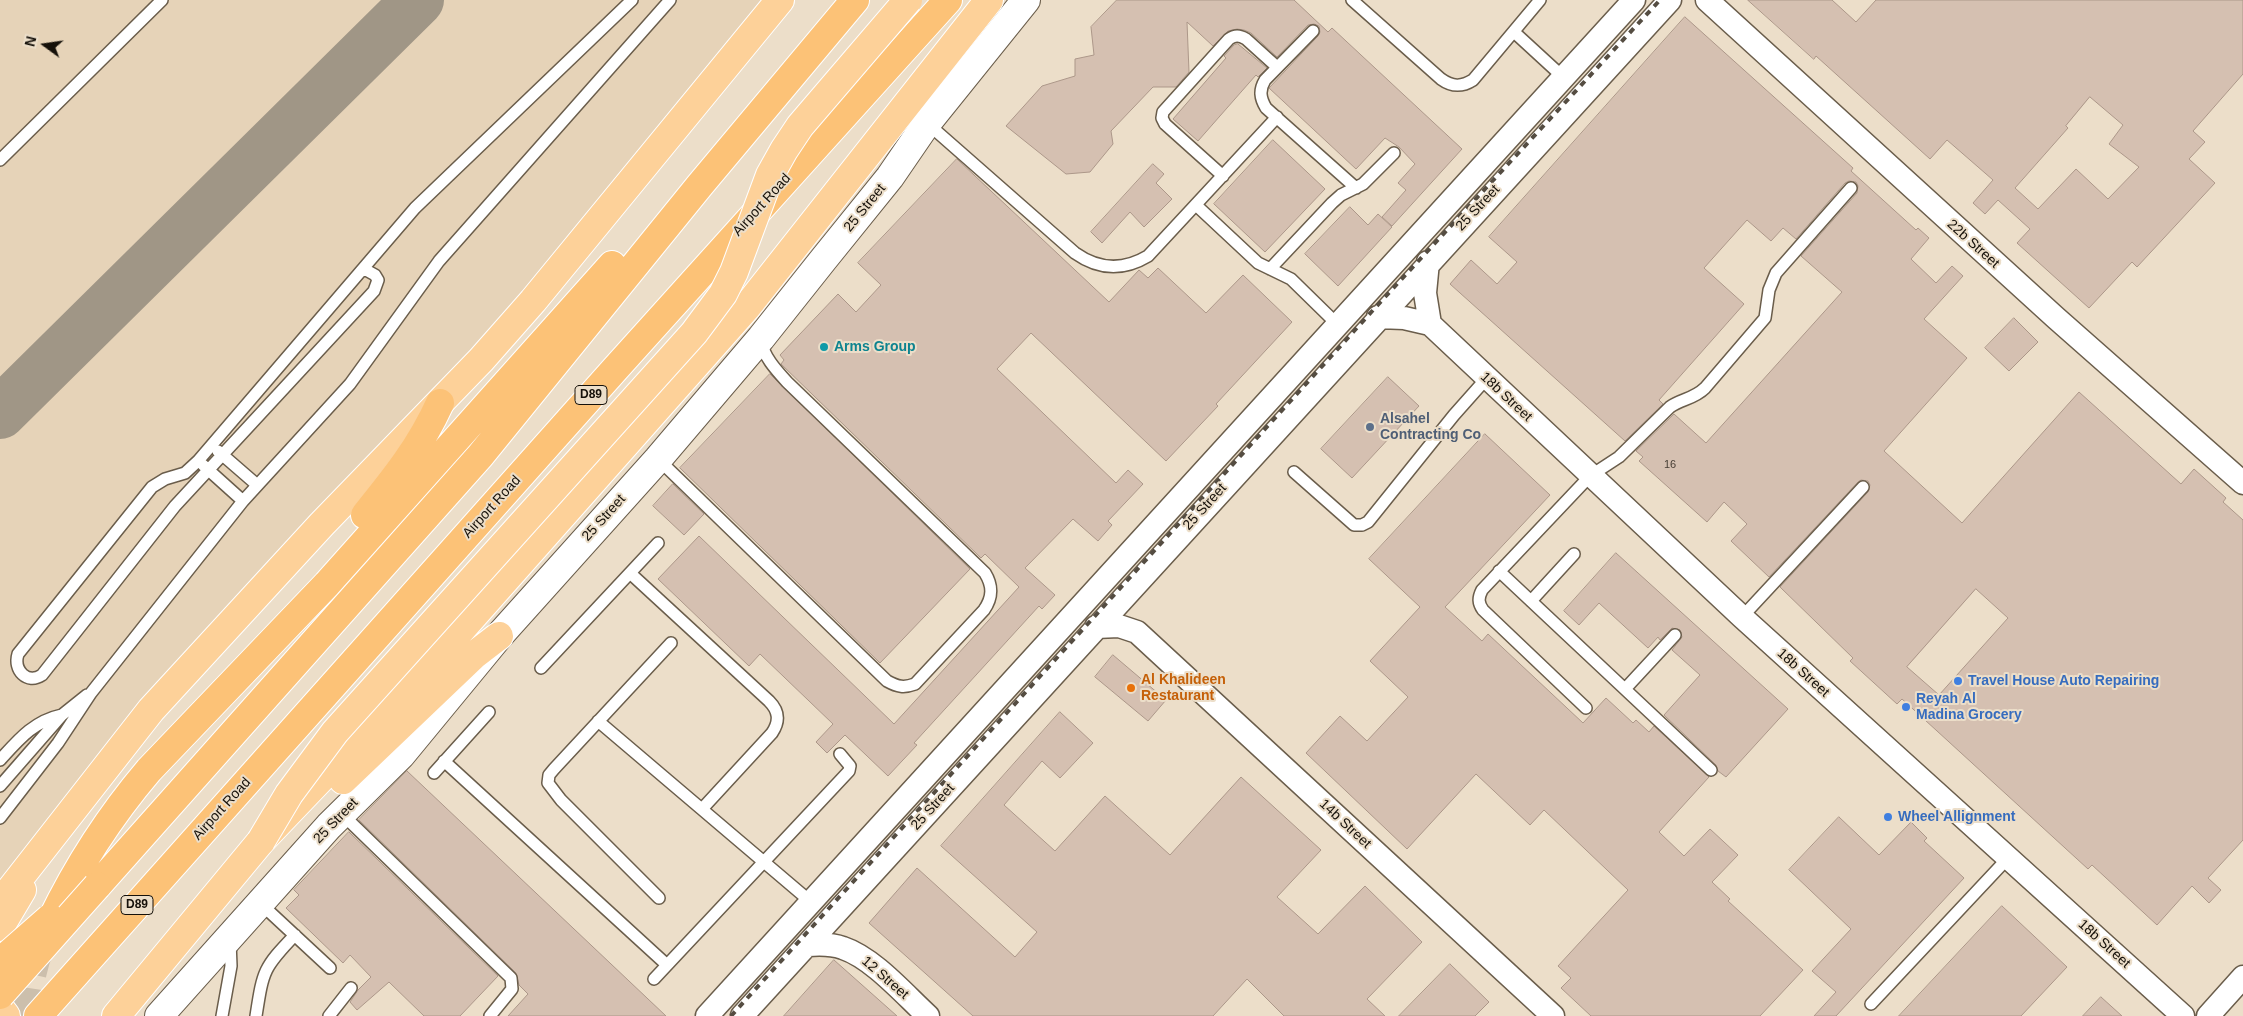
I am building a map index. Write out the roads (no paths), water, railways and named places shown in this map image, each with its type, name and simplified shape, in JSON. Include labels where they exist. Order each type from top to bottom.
[{"type":"highway","points":[[0,995],[480,456],[700,185],[855,0]]},
{"type":"highway","name":"Airport Road","points":[[38,1016],[596,390],[948,0]]},
{"type":"highway","points":[[51,922],[78,868],[111,817],[149,770],[327,584],[622,253],[672,206],[700,185]]},
{"type":"highway","points":[[202,713],[250,650],[400,472],[416,450],[440,403]]},
{"type":"highway","points":[[0,962],[44,923],[97,886]]},
{"type":"main road","points":[[2,900],[151,710],[316,531],[440,403],[532,301],[780,0]]},
{"type":"main road","points":[[261,841],[290,794],[335,732],[699,327],[723,294],[734,272],[744,250],[760,201],[784,150],[800,126],[908,0]]},
{"type":"main road","points":[[124,1010],[261,841],[436,658],[746,308],[989,0]]},
{"type":"main road","points":[[298,804],[322,794],[350,775],[473,656],[499,636]]},
{"type":"main road","points":[[0,927],[81,801]]},
{"type":"main road","points":[[0,1008],[6,1016]]},
{"type":"street","name":"25 Street","points":[[159,1016],[259,903],[342,814],[401,755],[499,636],[658,459],[761,338],[890,177],[927,123],[1026,0]]},
{"type":"street","name":"25 Street","points":[[707,1016],[1634,0]]},
{"type":"street","name":"25 Street","points":[[742,1016],[1428,262],[1670,0]]},
{"type":"street","name":"22b Street","points":[[1707,0],[2034,298],[2243,483]]},
{"type":"street","points":[[1378,317],[1404,318],[1430,324],[1425,293],[1428,262]]},
{"type":"street","name":"18b Street","points":[[1430,324],[1486,379],[1742,617],[2183,1016]]},
{"type":"street","points":[[1132,588],[1133,616],[1137,632]]},
{"type":"street","name":"14b Street","points":[[1096,627],[1119,626],[1137,632],[1553,1016]]},
{"type":"street","name":"12 Street","points":[[808,945],[825,944],[842,947],[857,954],[928,1016]]},
{"type":"street","points":[[2208,1016],[2243,977]]},
{"type":"lane","points":[[0,160],[162,0]]},
{"type":"lane","points":[[361,271],[366,270],[375,275],[378,280],[374,290],[175,506],[42,675],[30,678],[20,672],[16,667],[18,654],[152,487],[165,479],[185,473],[198,461],[361,271],[429,194],[632,0]]},
{"type":"lane","points":[[0,818],[54,749],[91,693],[256,484],[350,384],[439,261],[670,0]]},
{"type":"lane","points":[[1352,0],[1441,79],[1454,85],[1461,85],[1473,80],[1540,0]]},
{"type":"lane","points":[[1313,31],[1276,67],[1261,86],[1262,102],[1266,108],[1356,188]]},
{"type":"lane","points":[[1514,32],[1563,77]]},
{"type":"lane","points":[[1223,176],[1165,124],[1162,118],[1163,112],[1229,39],[1234,36],[1246,39],[1276,67]]},
{"type":"lane","points":[[927,123],[1075,253],[1098,266],[1124,266],[1148,256],[1197,206],[1277,117]]},
{"type":"lane","points":[[1270,269],[1332,202],[1370,178],[1394,153]]},
{"type":"lane","points":[[1586,708],[1479,604],[1478,597],[1499,571],[1590,476],[1619,457],[1670,407],[1695,397],[1705,388],[1765,318],[1769,290],[1776,273],[1851,188]]},
{"type":"lane","points":[[1197,206],[1258,263],[1291,279],[1338,326]]},
{"type":"lane","points":[[658,459],[887,681],[896,686],[906,687],[915,684],[984,610],[991,596],[989,579],[985,572],[787,382],[769,359],[762,346],[761,338]]},
{"type":"lane","points":[[1294,472],[1354,525],[1362,525],[1368,522],[1454,415],[1486,379]]},
{"type":"lane","points":[[212,446],[256,484]]},
{"type":"lane","points":[[198,461],[243,500]]},
{"type":"lane","points":[[1742,617],[1863,487]]},
{"type":"lane","points":[[541,668],[658,543]]},
{"type":"lane","points":[[1531,601],[1574,554]]},
{"type":"lane","points":[[1499,571],[1711,770]]},
{"type":"lane","points":[[630,573],[769,701],[775,708],[778,716],[777,725],[772,733],[702,808]]},
{"type":"lane","points":[[1625,690],[1675,635]]},
{"type":"lane","points":[[659,898],[561,800],[548,783],[549,775],[554,769],[671,643]]},
{"type":"lane","points":[[0,786],[62,715],[91,693]]},
{"type":"lane","points":[[434,773],[489,712]]},
{"type":"lane","points":[[0,760],[31,727],[51,717],[62,715]]},
{"type":"lane","points":[[598,721],[811,902]]},
{"type":"lane","points":[[654,979],[849,770],[850,766],[840,754]]},
{"type":"lane","points":[[444,761],[667,965]]},
{"type":"lane","points":[[342,814],[511,978],[512,989],[490,1016]]},
{"type":"lane","points":[[1871,1004],[2008,858]]},
{"type":"lane","points":[[259,903],[330,968]]},
{"type":"lane","points":[[256,1016],[263,975],[267,966],[295,935]]},
{"type":"lane","points":[[222,1016],[231,966],[230,936]]},
{"type":"lane","points":[[329,1016],[351,988]]},
{"type":"tunnel","points":[[27,1016],[31,980],[41,946]]},
{"type":"railway","points":[[731,1016],[1385,297],[1660,0]]},
{"type":"place","name":"Arms Group","points":[[824,347]]},
{"type":"place","name":"Alsahel Contracting Co","points":[[1370,427]]},
{"type":"place","name":"Travel House Auto Repairing","points":[[1958,681]]},
{"type":"place","name":"Al Khalideen Restaurant","points":[[1131,688]]},
{"type":"place","name":"Reyah Al Madina Grocery","points":[[1906,707]]},
{"type":"place","name":"Wheel Allignment","points":[[1888,817]]}]
